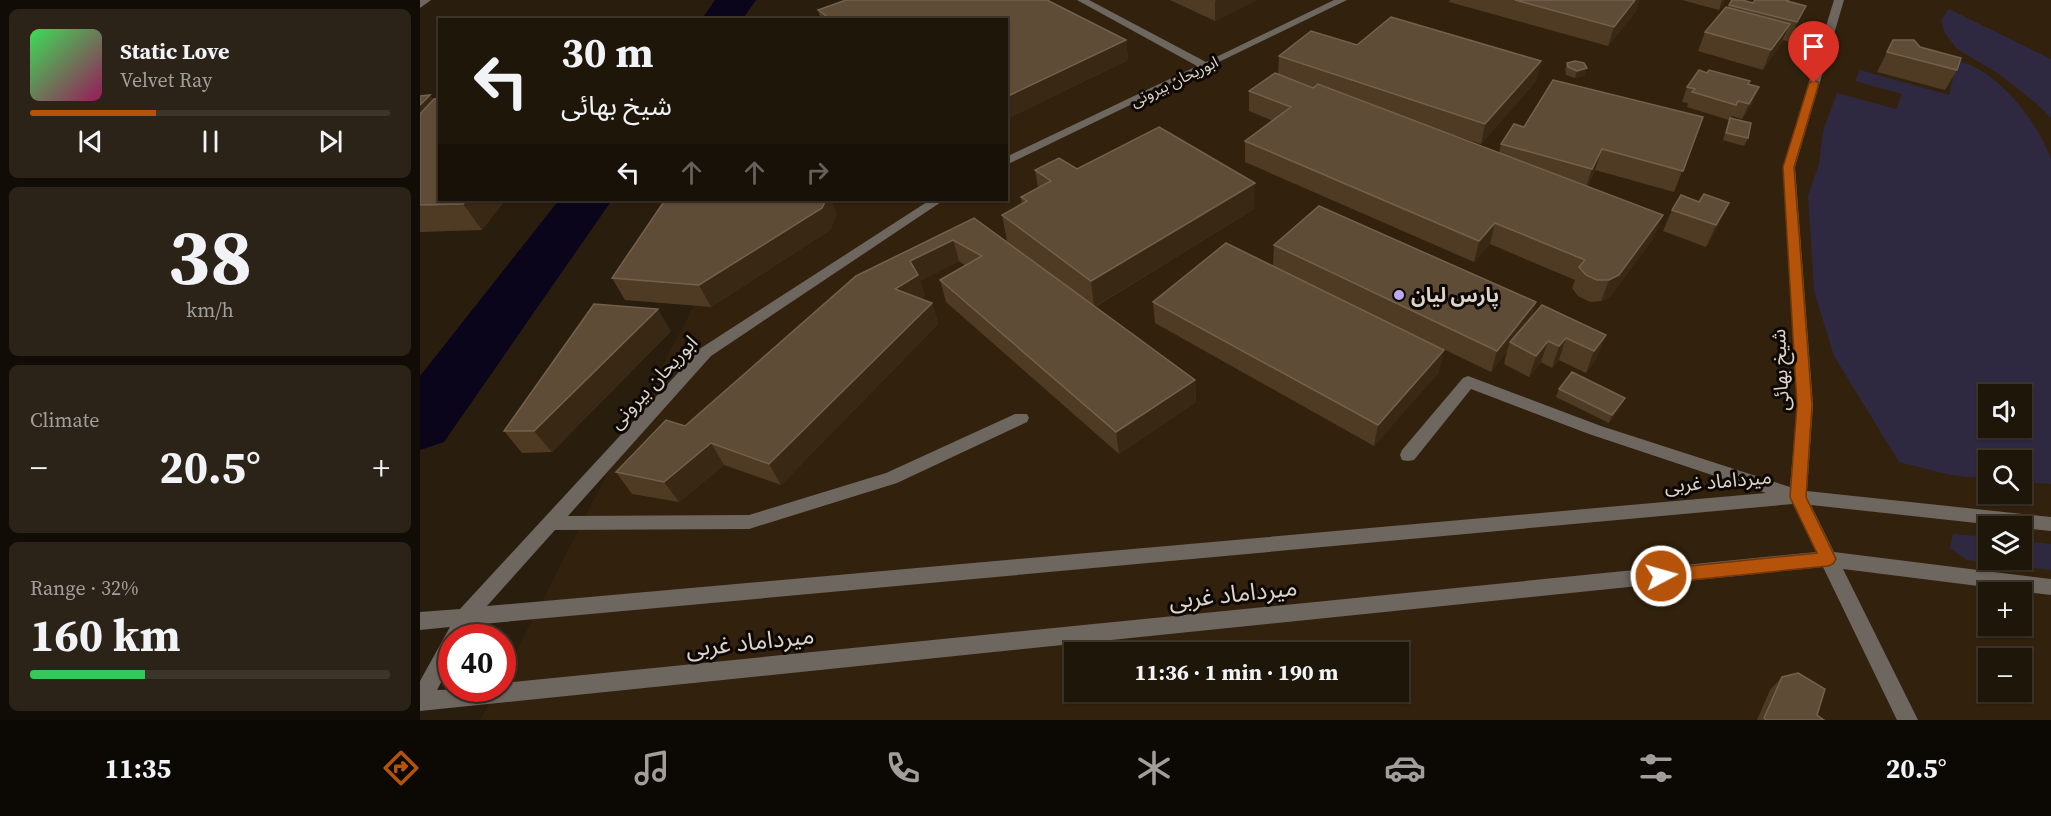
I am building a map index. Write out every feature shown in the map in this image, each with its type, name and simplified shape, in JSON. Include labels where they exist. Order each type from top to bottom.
[{"type":"street","points":[[420,5],[426,0]]},
{"type":"street","points":[[1082,0],[1206,66]]},
{"type":"street","name":"ابوریحان بیرونی","points":[[1008,161],[1342,0]]},
{"type":"street","name":"شیخ بهائی","points":[[1839,0],[1789,167],[1804,405],[1798,497],[1908,720]]},
{"type":"street","name":"ابوریحان بیرونی","points":[[461,624],[465,617],[706,352],[936,201]]},
{"type":"street","points":[[1408,455],[1468,382],[1595,430],[1798,497]]},
{"type":"street","points":[[551,523],[749,522],[891,478],[1021,418]]},
{"type":"street","name":"میرداماد غربی","points":[[420,621],[1798,497],[2051,524]]},
{"type":"street","name":"میرداماد غربی","points":[[420,701],[1828,559],[2051,587]]},
{"type":"street","points":[[420,701],[438,668]]},
{"type":"shaded area","points":[[851,0],[2051,0],[2051,720],[480,720],[490,702],[516,702],[516,652],[747,201],[1008,201],[1008,18],[990,18]]},
{"type":"shaded area","points":[[1949,9],[2051,59],[2051,118],[1999,74],[1957,49],[1945,33],[1941,20]]},
{"type":"shaded area","points":[[1955,59],[1978,69],[1996,81],[2032,123],[2051,159],[2051,484],[2032,483],[2032,450],[1978,450],[1978,478],[1950,475],[1899,462],[1834,356],[1814,291],[1808,196],[1819,164],[1823,131],[1837,93],[1896,109],[1902,94],[1855,81],[1860,70],[1949,95],[1954,75],[1931,67]]},
{"type":"shaded area","points":[[1953,534],[1978,536],[1978,561],[1967,560],[1950,548]]},
{"type":"shaded area","points":[[2032,542],[2051,544],[2051,570],[2032,568]]},
{"type":"building","points":[[846,0],[1047,0],[1126,40],[1008,96],[1008,18],[829,18],[818,10]]},
{"type":"building","points":[[1515,0],[1635,0],[1614,27]]},
{"type":"building","points":[[1732,0],[1753,3],[1755,0],[1788,0],[1806,6],[1797,22],[1729,5]]},
{"type":"building","points":[[1726,7],[1790,24],[1771,50],[1705,32]]},
{"type":"building","points":[[1391,17],[1541,61],[1485,124],[1279,56],[1311,31],[1357,45]]},
{"type":"building","points":[[1893,40],[1914,40],[1920,47],[1961,58],[1957,70],[1887,52]]},
{"type":"building","points":[[1575,61],[1584,63],[1587,68],[1577,71],[1568,67],[1567,63]]},
{"type":"building","points":[[1699,70],[1707,73],[1709,70],[1750,81],[1748,84],[1759,87],[1749,104],[1738,101],[1736,105],[1692,92],[1695,89],[1687,87]]},
{"type":"building","points":[[1275,73],[1313,88],[1318,84],[1663,215],[1619,275],[1609,280],[1597,280],[1586,275],[1579,267],[1585,260],[1495,223],[1479,241],[1245,141],[1291,107],[1249,91]]},
{"type":"building","points":[[1553,80],[1703,117],[1683,171],[1602,149],[1592,169],[1501,144],[1514,124],[1524,127]]},
{"type":"building","points":[[430,95],[420,105],[420,96]]},
{"type":"building","points":[[438,98],[438,201],[466,201],[463,204],[420,205],[420,114],[434,99]]},
{"type":"building","points":[[1730,118],[1751,123],[1748,138],[1726,133]]},
{"type":"building","points":[[1159,127],[1255,183],[1091,281],[1002,215],[1027,201],[1021,197],[1051,181],[1035,170],[1059,158],[1077,169]]},
{"type":"building","points":[[1704,194],[1729,203],[1716,225],[1672,210],[1681,195],[1699,202]]},
{"type":"building","points":[[664,201],[826,201],[822,208],[699,285],[612,278]]},
{"type":"building","points":[[1319,206],[1536,302],[1497,351],[1274,245]]},
{"type":"building","points":[[974,218],[1195,380],[1116,432],[940,280],[982,256],[953,240],[910,261],[918,275],[895,289],[932,303],[769,464],[711,443],[664,482],[616,472],[666,420],[685,426],[856,276]]},
{"type":"building","points":[[1226,243],[1444,350],[1378,425],[1153,302]]},
{"type":"building","points":[[594,304],[658,309],[534,431],[504,431]]},
{"type":"building","points":[[1542,305],[1606,335],[1594,351],[1566,338],[1559,346],[1548,341],[1536,356],[1510,342]]},
{"type":"building","points":[[1572,372],[1625,398],[1612,415],[1559,389]]},
{"type":"building","points":[[1798,673],[1825,689],[1817,715],[1824,720],[1766,720],[1764,718],[1782,677]]},
{"type":"waterway","points":[[722,18],[736,0]]},
{"type":"waterway","points":[[420,424],[585,201]]},
{"type":"place","name":"پارس لیان","points":[[1399,295]]},
{"type":"route","points":[[1661,576],[1828,559],[1798,497],[1804,405],[1789,167],[1814,83]]}]
